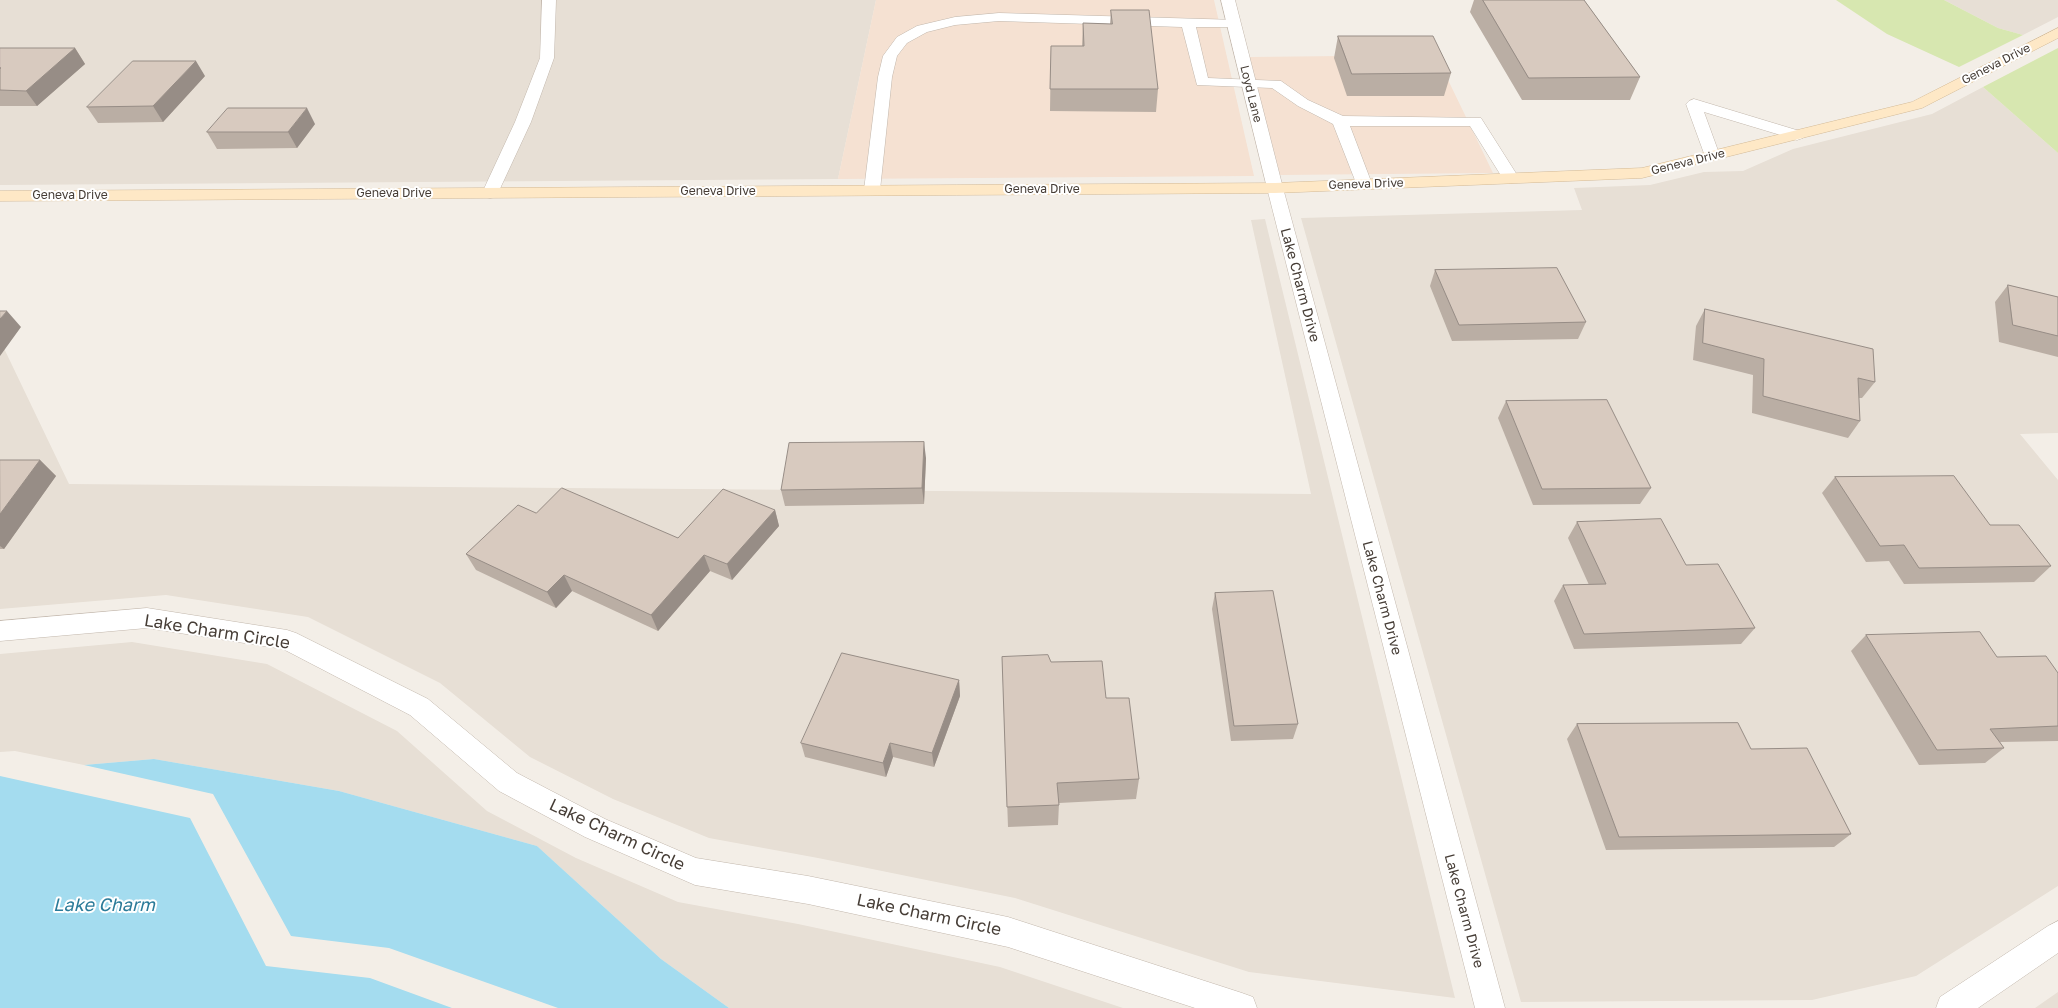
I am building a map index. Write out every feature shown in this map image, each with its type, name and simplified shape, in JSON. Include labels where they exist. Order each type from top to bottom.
[{"type":"main road","name":"Geneva Drive","points":[[0,196],[1275,188],[1642,173],[1917,105],[2058,32]]},
{"type":"street","points":[[490,193],[523,122],[547,58],[550,11],[549,0]]},
{"type":"street","name":"Loyd Lane","points":[[1228,0],[1275,188]]},
{"type":"street","points":[[872,190],[885,77],[890,56],[902,40],[922,29],[955,21],[999,17],[1234,23]]},
{"type":"street","points":[[1188,23],[1202,82],[1276,84],[1303,103],[1340,121],[1475,121],[1512,178]]},
{"type":"street","points":[[1712,156],[1694,104],[1797,135]]},
{"type":"street","points":[[1340,121],[1364,184]]},
{"type":"street","name":"Lake Charm Drive","points":[[1275,188],[1490,1008]]},
{"type":"street","name":"Lake Charm Circle","points":[[0,631],[147,618],[287,640],[419,707],[508,782],[594,828],[695,871],[808,890],[1008,932],[1242,1008]]},
{"type":"street","points":[[1951,1008],[2058,936]]},
{"type":"shaded area","points":[[0,0],[876,0],[838,179],[0,185]]},
{"type":"shaded area","points":[[876,0],[1214,0],[1254,176],[838,179]]},
{"type":"shaded area","points":[[1944,0],[2058,0],[2058,17],[2023,35],[1998,28]]},
{"type":"shaded area","points":[[1436,55],[1493,173],[1280,175],[1249,57]]},
{"type":"shaded area","points":[[1983,87],[2058,153],[2058,433],[2020,434],[2058,480],[2058,886],[1916,976],[1812,1000],[1521,1002],[1301,218],[1582,210],[1574,188],[1650,185],[1704,172],[1743,171],[1793,149],[1932,114]]},
{"type":"shaded area","points":[[1265,219],[1455,998],[1249,972],[1015,898],[818,858],[709,838],[613,799],[530,757],[440,683],[308,617],[166,595],[0,609],[0,340],[69,484],[1311,494],[1251,220]]},
{"type":"shaded area","points":[[132,642],[267,664],[397,731],[487,811],[576,858],[678,902],[798,924],[1000,967],[1123,1008],[729,1008],[661,959],[537,846],[339,791],[154,759],[84,765],[15,751],[0,752],[0,654]]},
{"type":"shaded area","points":[[2058,992],[2058,1008],[2035,1008]]},
{"type":"green space","points":[[1836,0],[1944,0],[1998,28],[2023,35],[1959,67],[1887,34]]},
{"type":"green space","points":[[2058,48],[2058,153],[1983,87]]},
{"type":"water","points":[[154,759],[339,791],[537,846],[661,959],[729,1008],[558,1008],[389,948],[291,936],[213,794],[84,765]]},
{"type":"water","name":"Lake Charm","points":[[0,776],[190,818],[266,966],[370,978],[452,1008],[0,1008]]},
{"type":"building","points":[[1483,0],[1584,0],[1640,77],[1529,78]]},
{"type":"building","points":[[1111,10],[1149,10],[1158,89],[1050,89],[1051,46],[1084,46],[1083,23],[1112,24]]},
{"type":"building","points":[[1338,36],[1433,36],[1451,73],[1352,74]]},
{"type":"building","points":[[0,48],[75,48],[26,91],[0,90]]},
{"type":"building","points":[[133,61],[196,61],[153,106],[87,107]]},
{"type":"building","points":[[228,108],[307,108],[288,132],[207,132]]},
{"type":"building","points":[[1557,268],[1586,322],[1459,325],[1435,270]]},
{"type":"building","points":[[2008,285],[2058,297],[2058,336],[2013,325]]},
{"type":"building","points":[[1705,309],[1873,349],[1875,382],[1858,378],[1860,421],[1763,396],[1764,359],[1703,343]]},
{"type":"building","points":[[0,311],[7,311],[0,319]]},
{"type":"building","points":[[1607,400],[1651,488],[1542,489],[1506,401]]},
{"type":"building","points":[[924,442],[922,488],[781,490],[789,443]]},
{"type":"building","points":[[0,460],[40,460],[0,514]]},
{"type":"building","points":[[1954,476],[1990,525],[2019,525],[2051,566],[1919,568],[1904,545],[1880,546],[1835,477]]},
{"type":"building","points":[[562,488],[678,538],[723,489],[775,510],[727,564],[704,555],[651,615],[564,575],[547,592],[466,554],[518,505],[536,513]]},
{"type":"building","points":[[1661,519],[1686,565],[1718,564],[1755,628],[1584,634],[1563,585],[1606,584],[1577,522]]},
{"type":"building","points":[[1273,591],[1298,724],[1234,726],[1215,593]]},
{"type":"building","points":[[1980,632],[1997,657],[2046,656],[2058,673],[2058,726],[1990,729],[2004,748],[1937,750],[1866,635]]},
{"type":"building","points":[[842,653],[959,680],[932,753],[890,743],[883,763],[801,743]]},
{"type":"building","points":[[1048,655],[1051,662],[1102,661],[1106,698],[1129,698],[1139,779],[1057,783],[1059,805],[1007,807],[1002,657]]},
{"type":"building","points":[[1738,723],[1751,749],[1807,748],[1851,834],[1619,837],[1577,724]]}]
